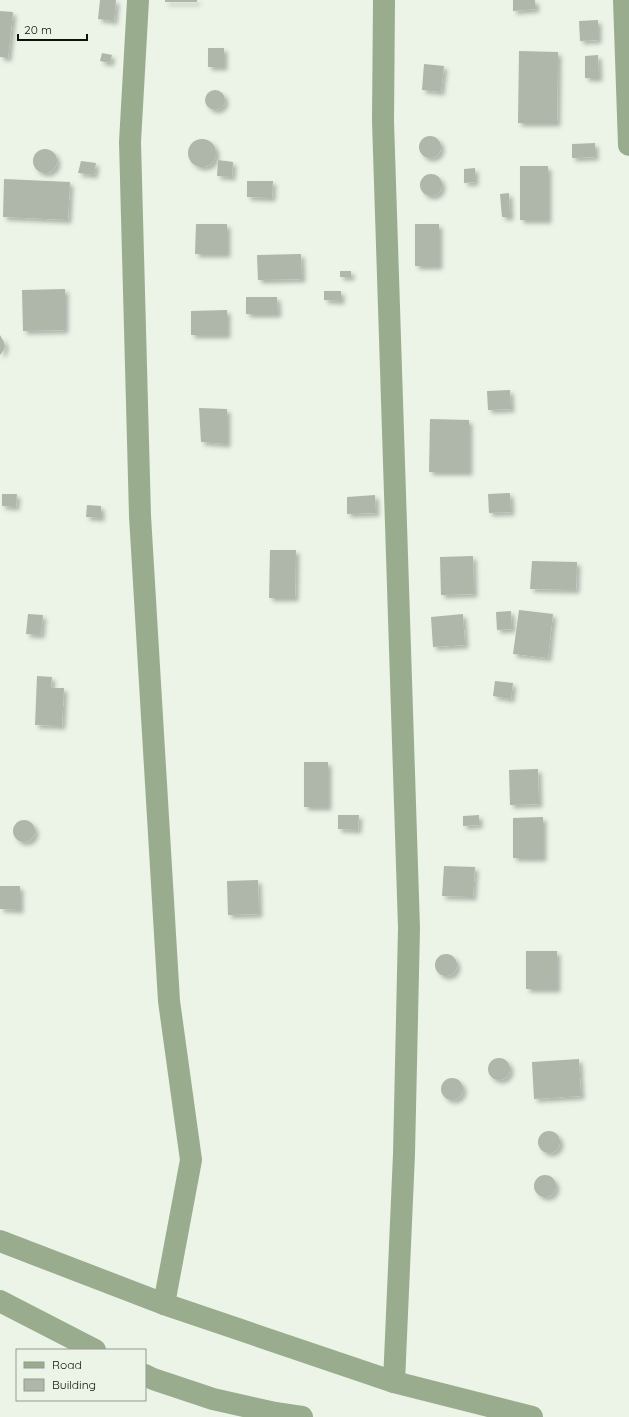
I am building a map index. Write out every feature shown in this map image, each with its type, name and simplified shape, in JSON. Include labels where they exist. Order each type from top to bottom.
[{"type":"street","points":[[138,0],[130,142],[140,516],[168,1001],[191,1160],[164,1304]]},
{"type":"street","points":[[384,0],[383,121],[409,928],[404,1154],[394,1382]]},
{"type":"street","points":[[624,0],[629,146]]},
{"type":"street","points":[[0,1241],[164,1304],[394,1382],[532,1417]]},
{"type":"street","points":[[0,1301],[93,1349]]},
{"type":"street","points":[[146,1376],[213,1399],[275,1413],[302,1417]]},
{"type":"building","points":[[100,0],[116,0],[114,21],[98,19]]},
{"type":"building","points":[[165,0],[197,0],[197,2],[165,2]]},
{"type":"building","points":[[513,0],[535,0],[536,9],[513,11]]},
{"type":"building","points":[[0,11],[13,12],[8,58],[0,57]]},
{"type":"building","points":[[598,20],[598,40],[580,41],[579,21]]},
{"type":"building","points":[[208,48],[224,48],[224,67],[208,67]]},
{"type":"building","points":[[519,51],[558,52],[557,123],[518,123]]},
{"type":"building","points":[[102,53],[112,55],[110,63],[100,61]]},
{"type":"building","points":[[598,55],[599,78],[585,78],[585,56]]},
{"type":"building","points":[[424,64],[444,66],[441,92],[422,90]]},
{"type":"building","points":[[215,90],[222,93],[225,100],[222,107],[215,110],[208,107],[205,100],[208,93]]},
{"type":"building","points":[[430,136],[438,139],[441,147],[438,155],[430,158],[422,155],[419,147],[422,139]]},
{"type":"building","points":[[202,139],[212,143],[216,153],[212,163],[202,167],[192,163],[188,153],[192,143]]},
{"type":"building","points":[[595,143],[595,157],[572,158],[572,144]]},
{"type":"building","points":[[45,149],[53,153],[57,161],[53,169],[45,173],[37,169],[33,161],[37,153]]},
{"type":"building","points":[[218,160],[233,162],[232,177],[217,176]]},
{"type":"building","points":[[81,161],[96,163],[94,175],[78,173]]},
{"type":"building","points":[[520,166],[548,166],[548,220],[520,220]]},
{"type":"building","points":[[475,168],[475,182],[464,183],[464,169]]},
{"type":"building","points":[[431,174],[439,177],[442,185],[439,193],[431,196],[423,193],[420,185],[423,177]]},
{"type":"building","points":[[4,179],[70,182],[68,220],[3,217]]},
{"type":"building","points":[[247,181],[273,181],[272,198],[247,197]]},
{"type":"building","points":[[509,193],[510,217],[502,217],[500,194]]},
{"type":"building","points":[[196,224],[227,224],[227,254],[195,254]]},
{"type":"building","points":[[415,224],[439,224],[439,266],[415,266]]},
{"type":"building","points":[[301,254],[302,279],[258,280],[257,255]]},
{"type":"building","points":[[340,271],[351,271],[351,277],[340,277]]},
{"type":"building","points":[[65,289],[65,330],[23,331],[22,290]]},
{"type":"building","points":[[324,291],[341,291],[341,301],[324,300]]},
{"type":"building","points":[[246,297],[277,297],[278,314],[246,314]]},
{"type":"building","points":[[227,310],[227,335],[191,335],[191,311]]},
{"type":"building","points":[[0,335],[5,346],[0,355]]},
{"type":"building","points":[[510,390],[511,409],[488,410],[487,391]]},
{"type":"building","points":[[199,408],[227,409],[227,444],[201,442]]},
{"type":"building","points":[[430,419],[469,420],[469,472],[429,472]]},
{"type":"building","points":[[510,493],[511,512],[489,513],[488,494]]},
{"type":"building","points":[[2,494],[17,494],[16,507],[2,506]]},
{"type":"building","points":[[375,495],[376,513],[347,514],[347,497]]},
{"type":"building","points":[[87,505],[101,506],[101,518],[86,517]]},
{"type":"building","points":[[270,550],[296,550],[295,598],[269,598]]},
{"type":"building","points":[[473,556],[474,594],[441,595],[440,557]]},
{"type":"building","points":[[532,561],[577,562],[576,590],[530,589]]},
{"type":"building","points":[[519,610],[553,614],[548,658],[513,654]]},
{"type":"building","points":[[511,611],[512,629],[497,630],[496,612]]},
{"type":"building","points":[[28,614],[43,615],[41,635],[26,634]]},
{"type":"building","points":[[463,614],[465,645],[433,647],[431,617]]},
{"type":"building","points":[[37,676],[52,677],[51,688],[64,688],[62,726],[35,725]]},
{"type":"building","points":[[495,681],[513,683],[511,699],[493,696]]},
{"type":"building","points":[[304,762],[328,762],[328,807],[304,807]]},
{"type":"building","points":[[538,769],[539,804],[510,805],[509,770]]},
{"type":"building","points":[[338,815],[359,815],[358,830],[338,829]]},
{"type":"building","points":[[479,815],[479,825],[463,826],[463,816]]},
{"type":"building","points":[[543,817],[543,858],[513,858],[513,818]]},
{"type":"building","points":[[24,820],[32,823],[35,831],[32,839],[24,842],[16,839],[13,831],[16,823]]},
{"type":"building","points":[[444,866],[475,867],[473,897],[442,896]]},
{"type":"building","points":[[258,880],[259,914],[228,915],[227,881]]},
{"type":"building","points":[[0,886],[20,886],[20,910],[0,909]]},
{"type":"building","points":[[526,951],[557,951],[557,989],[526,989]]},
{"type":"building","points":[[446,954],[454,957],[457,965],[454,973],[446,976],[438,973],[435,965],[438,957]]},
{"type":"building","points":[[499,1058],[507,1061],[510,1069],[507,1077],[499,1080],[491,1077],[488,1069],[491,1061]]},
{"type":"building","points":[[579,1059],[581,1096],[534,1099],[532,1062]]},
{"type":"building","points":[[452,1078],[460,1081],[463,1089],[460,1097],[452,1100],[444,1097],[441,1089],[444,1081]]},
{"type":"building","points":[[549,1131],[557,1134],[560,1142],[557,1150],[549,1153],[541,1150],[538,1142],[541,1134]]},
{"type":"building","points":[[545,1175],[553,1178],[556,1186],[553,1194],[545,1197],[537,1194],[534,1186],[537,1178]]}]
